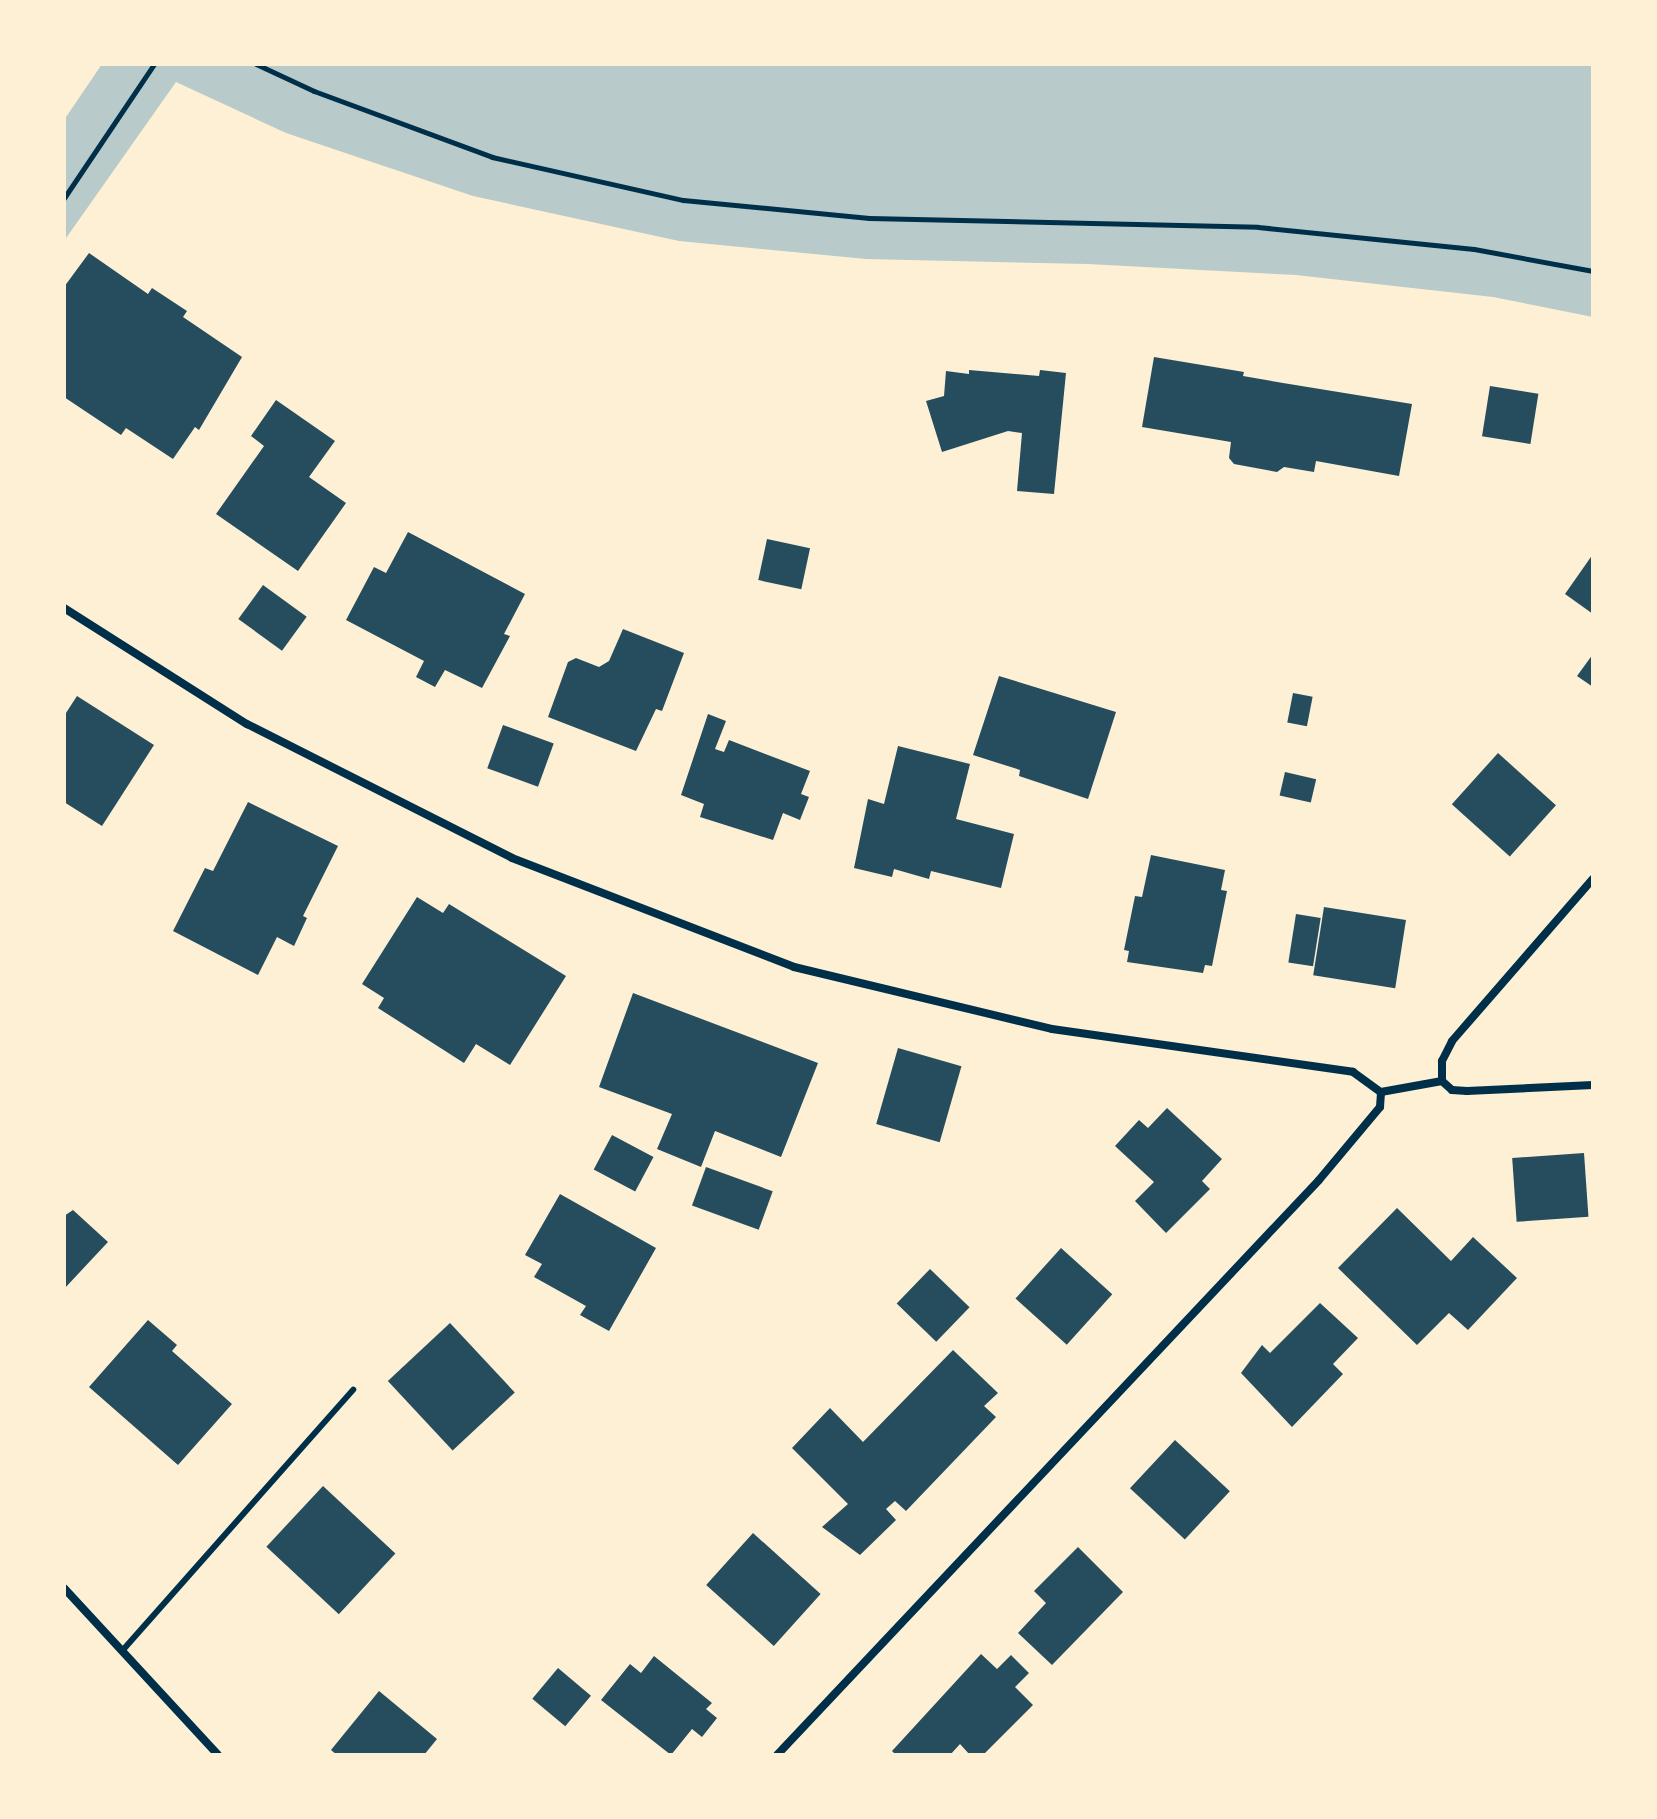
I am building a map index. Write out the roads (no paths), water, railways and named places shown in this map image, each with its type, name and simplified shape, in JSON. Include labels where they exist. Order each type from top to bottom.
[{"type":"street","points":[[64,608],[247,724],[512,858],[794,967],[1052,1029],[1353,1072],[1381,1092],[1442,1081]]},
{"type":"street","points":[[1593,879],[1452,1041],[1442,1061],[1442,1081],[1452,1090],[1593,1085]]},
{"type":"street","points":[[777,1755],[1346,1150],[1380,1107],[1381,1092]]},
{"type":"street","points":[[64,1588],[218,1755]]},
{"type":"lane","points":[[122,1651],[353,1390]]}]
